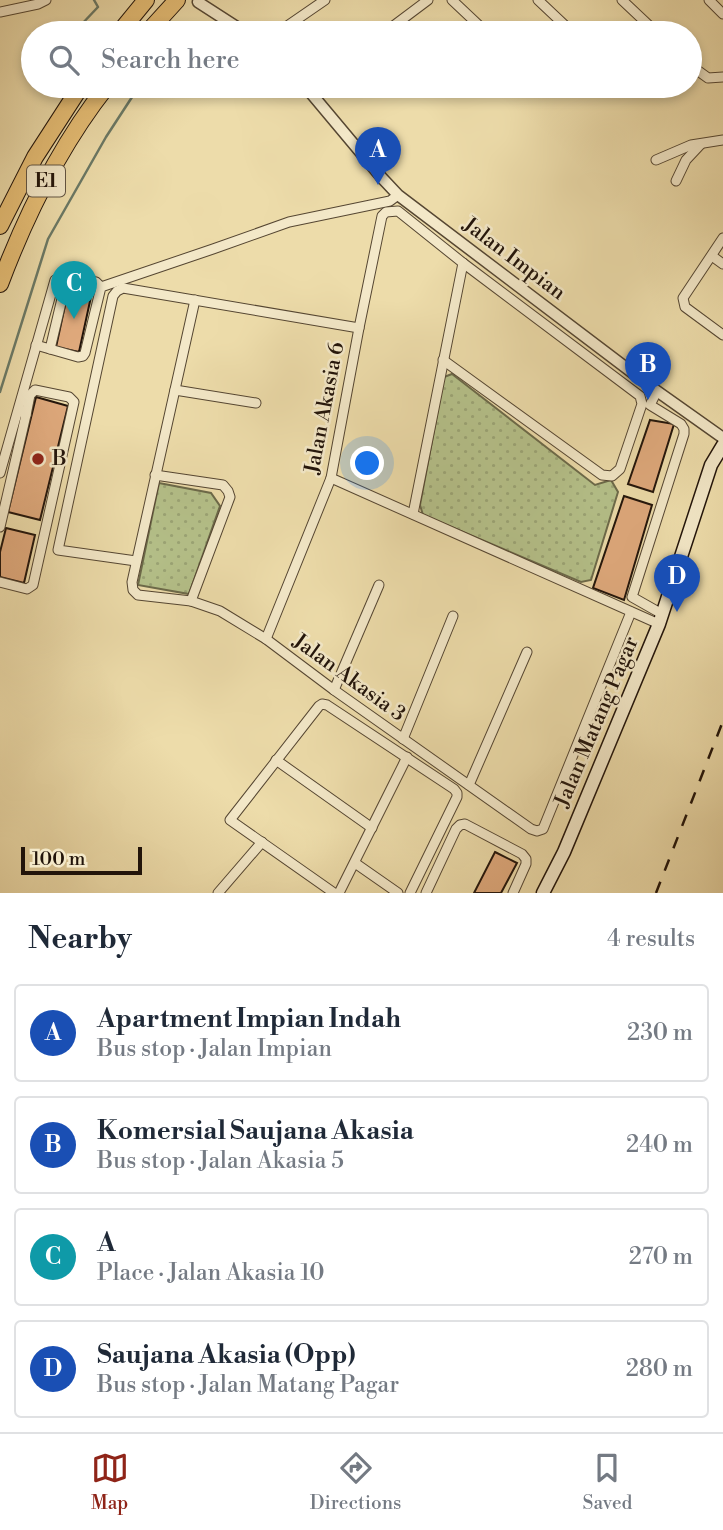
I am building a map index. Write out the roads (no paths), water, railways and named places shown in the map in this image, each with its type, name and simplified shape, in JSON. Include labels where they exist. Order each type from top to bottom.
[{"type":"highway","points":[[129,21],[146,0]]},
{"type":"highway","points":[[158,21],[177,0]]},
{"type":"highway","name":"E1","points":[[0,226],[35,157],[73,98]]},
{"type":"highway","name":"E1","points":[[0,284],[16,240],[56,163],[99,98]]},
{"type":"main road","name":"Jalan Matang Pagar","points":[[543,893],[564,852],[660,619],[711,465],[723,445]]},
{"type":"street","points":[[0,12],[46,0]]},
{"type":"street","points":[[294,21],[325,0]]},
{"type":"street","points":[[400,21],[428,0]]},
{"type":"street","points":[[452,0],[474,21]]},
{"type":"street","points":[[538,0],[560,21]]},
{"type":"street","points":[[622,0],[644,21]]},
{"type":"street","points":[[709,0],[723,14]]},
{"type":"street","points":[[198,2],[227,21]]},
{"type":"street","points":[[702,74],[708,78],[723,77]]},
{"type":"street","name":"Jalan Impian","points":[[315,98],[398,195],[723,438]]},
{"type":"street","points":[[656,160],[691,145],[723,140]]},
{"type":"street","points":[[676,181],[686,160],[701,144]]},
{"type":"street","points":[[101,287],[289,222],[390,201],[398,195]]},
{"type":"street","name":"Jalan Akasia 6","points":[[266,639],[331,478],[382,216],[386,212],[398,211],[463,263]]},
{"type":"street","points":[[723,238],[683,298],[685,307],[723,335]]},
{"type":"street","points":[[712,256],[723,264]]},
{"type":"street","points":[[413,514],[463,263],[646,402],[681,424],[684,429],[632,597],[660,619]]},
{"type":"street","points":[[50,349],[66,282],[71,278],[96,282],[101,287]]},
{"type":"street","points":[[0,523],[36,345],[55,280]]},
{"type":"street","points":[[36,345],[78,357],[84,355],[101,287]]},
{"type":"street","points":[[195,300],[136,561],[58,550],[113,296],[117,291],[122,288],[195,300],[359,328]]},
{"type":"street","points":[[443,360],[602,475],[612,476],[620,469],[642,404],[657,391]]},
{"type":"street","points":[[0,473],[30,395],[35,390],[69,397],[74,402],[33,585],[27,589],[0,583]]},
{"type":"street","points":[[174,390],[256,403]]},
{"type":"street","points":[[155,475],[223,485],[229,491],[230,497],[191,601]]},
{"type":"street","points":[[331,478],[631,611],[660,619]]},
{"type":"street","name":"Jalan Akasia 3","points":[[136,561],[132,590],[138,595],[191,601],[220,611],[266,639],[334,690],[537,831],[542,829],[631,611]]},
{"type":"street","points":[[334,690],[379,585]]},
{"type":"street","points":[[404,739],[453,616]]},
{"type":"street","points":[[469,785],[527,652]]},
{"type":"street","points":[[407,757],[355,863],[337,893],[230,820],[319,706],[327,705],[407,757],[457,793],[410,893]]},
{"type":"street","points":[[275,760],[372,828]]},
{"type":"street","points":[[426,893],[456,829],[465,824],[523,854],[526,864],[513,893]]},
{"type":"street","points":[[218,893],[262,842]]},
{"type":"street","points":[[355,863],[398,893]]},
{"type":"waterway","points":[[85,21],[98,7],[94,0]]},
{"type":"waterway","points":[[0,392],[48,239],[131,98]]},
{"type":"railway","points":[[656,893],[723,721]]},
{"type":"place","name":"Apartment Impian Indah","points":[[378,185]]},
{"type":"place","name":"A","points":[[74,319]]},
{"type":"place","name":"Komersial Saujana Akasia","points":[[648,400]]},
{"type":"place","name":"B","points":[[38,459]]},
{"type":"place","name":"Saujana Akasia (Opp)","points":[[677,612]]}]
